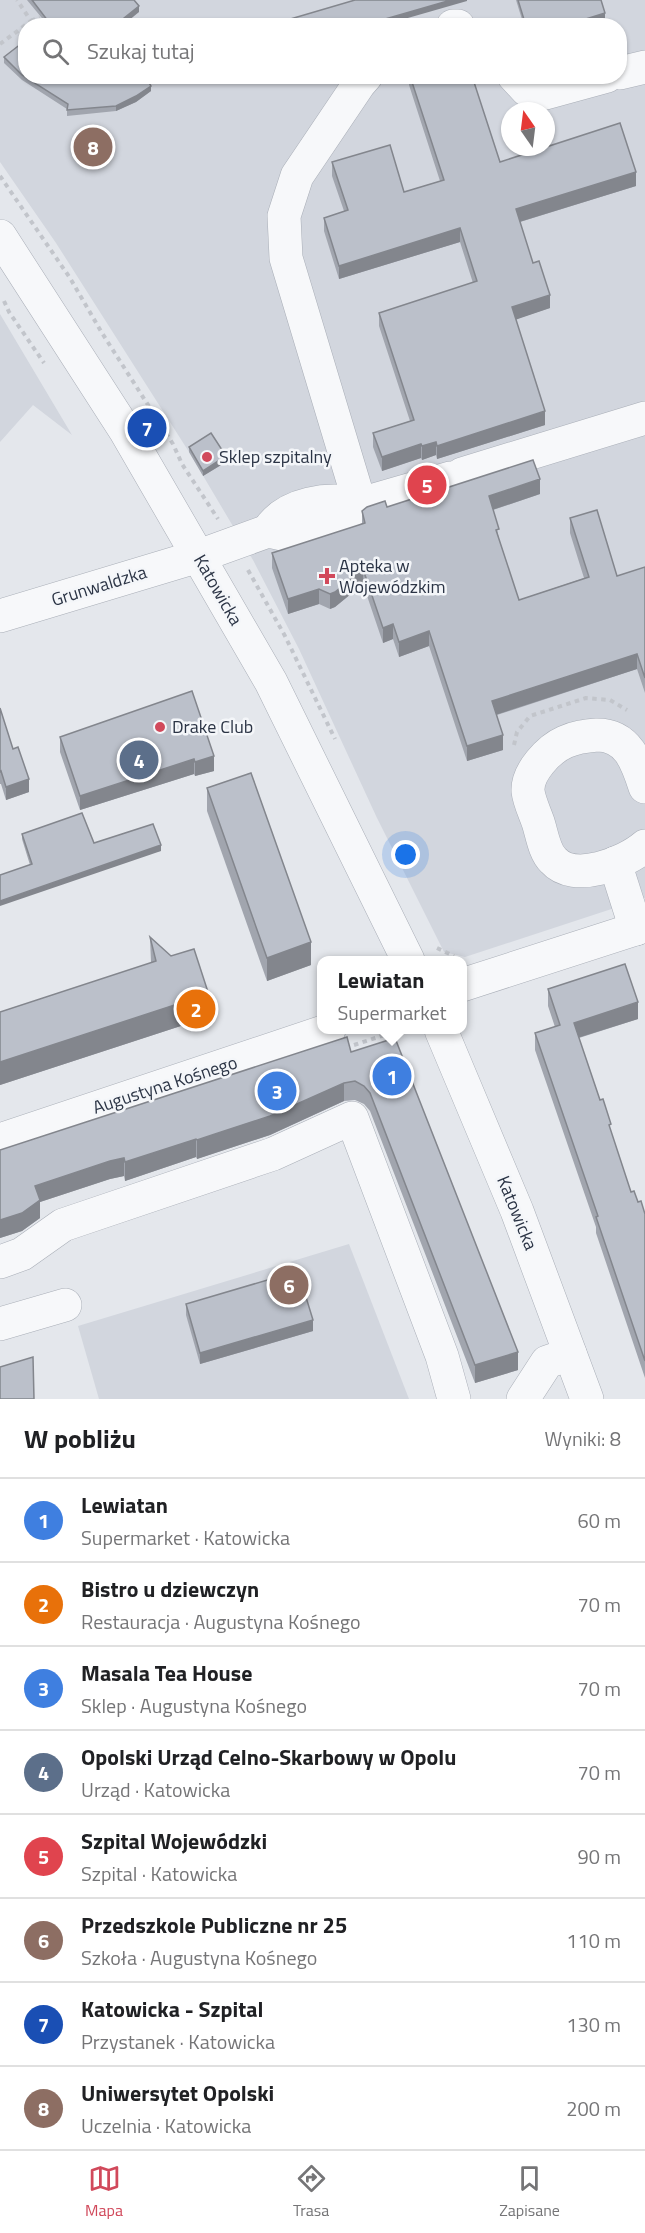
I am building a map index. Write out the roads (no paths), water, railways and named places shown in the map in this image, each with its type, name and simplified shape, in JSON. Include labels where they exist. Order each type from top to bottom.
[{"type":"street","points":[[627,71],[645,67]]},
{"type":"street","points":[[358,84],[297,176],[284,216],[286,258],[360,504],[645,418]]},
{"type":"street","points":[[521,84],[527,90],[545,93],[578,84]]},
{"type":"street","name":"Katowicka","points":[[0,236],[125,430],[199,556],[300,739],[406,956]]},
{"type":"street","name":"Grunwaldzka","points":[[1,611],[199,556],[268,531],[286,535],[312,530],[339,519],[360,504]]},
{"type":"street","points":[[645,788],[637,761],[624,744],[605,735],[583,736],[563,742],[545,756],[532,775],[528,791],[552,860],[567,870],[585,872],[615,863],[637,853],[645,846]]},
{"type":"street","points":[[467,984],[641,927],[615,863]]},
{"type":"street","name":"Augustyna Kośnego","points":[[0,1140],[317,1033]]},
{"type":"street","name":"Katowicka","points":[[443,1034],[517,1211],[587,1399]]},
{"type":"street","points":[[0,1262],[22,1254],[63,1225],[273,1154],[352,1118],[442,1356],[454,1399]]},
{"type":"street","points":[[0,1324],[65,1305]]},
{"type":"street","points":[[523,1399],[547,1362],[570,1354]]},
{"type":"place","name":"Uniwersytet Opolski","points":[[93,147]]},
{"type":"place","name":"Katowicka - Szpital","points":[[147,428]]},
{"type":"place","name":"Sklep szpitalny","points":[[207,457]]},
{"type":"place","name":"Szpital Wojewódzki","points":[[427,485]]},
{"type":"place","name":"Apteka w Wojewódzkim","points":[[327,576]]},
{"type":"place","name":"Drake Club","points":[[160,727]]},
{"type":"place","name":"Opolski Urząd Celno-Skarbowy w Opolu","points":[[139,760]]},
{"type":"place","name":"Bistro u dziewczyn","points":[[196,1009]]},
{"type":"place","name":"Lewiatan","points":[[392,1076]]},
{"type":"place","name":"Masala Tea House","points":[[277,1091]]},
{"type":"place","name":"Przedszkole Publiczne nr 25","points":[[289,1285]]}]
